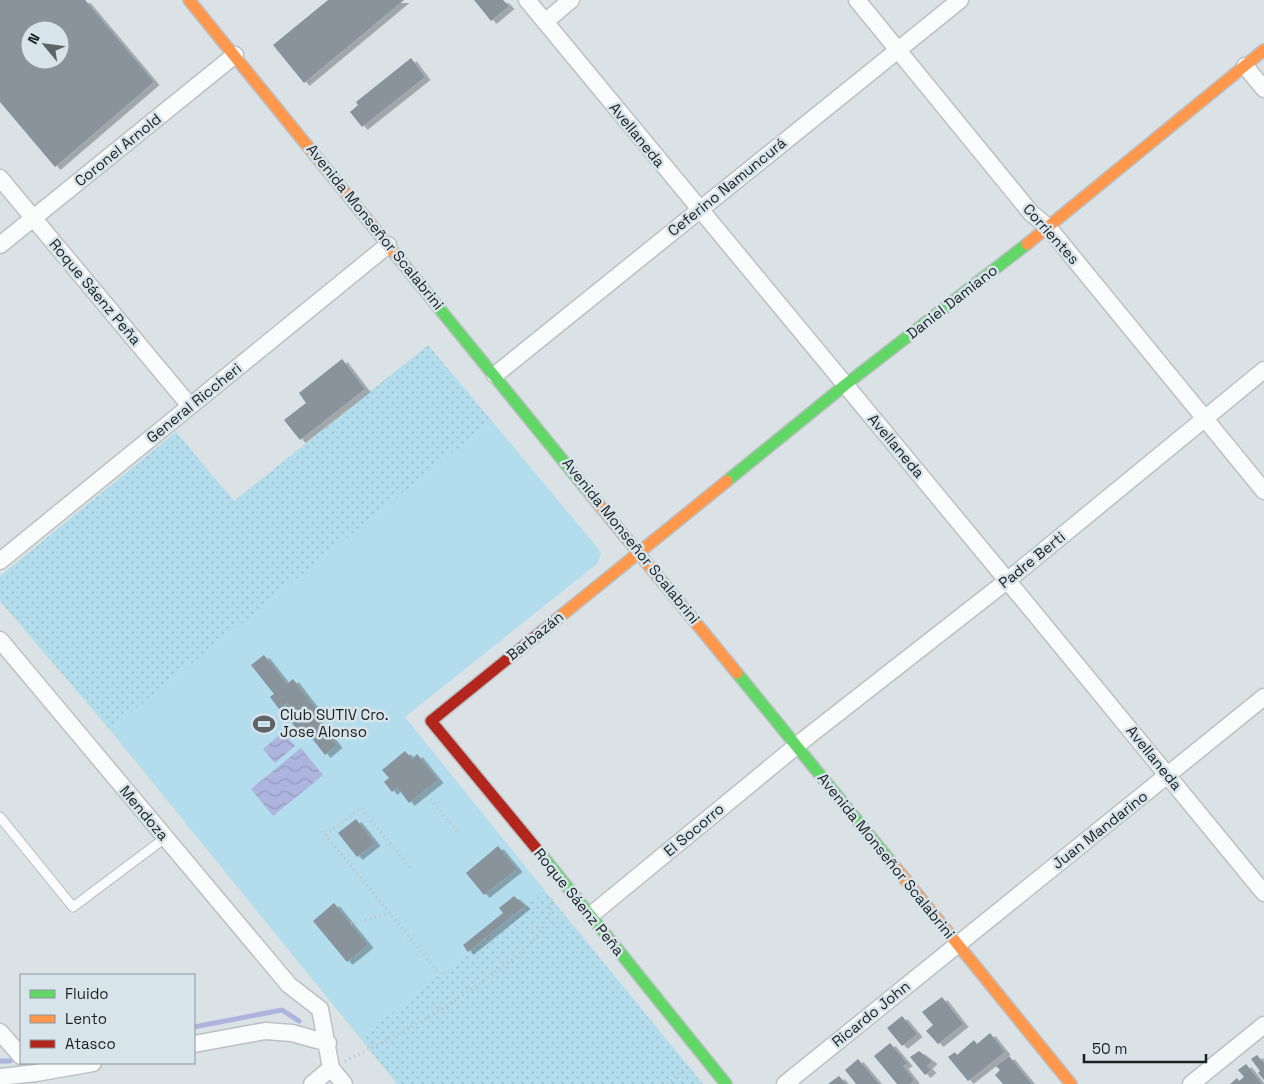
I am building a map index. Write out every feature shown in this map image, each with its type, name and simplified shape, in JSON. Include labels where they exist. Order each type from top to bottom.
[{"type":"street","name":"Avenida Monseñor Scalabrini","points":[[189,0],[640,551],[1071,1084]]},
{"type":"street","name":"Avellaneda","points":[[527,0],[698,210],[1008,580],[1264,893]]},
{"type":"street","points":[[545,22],[571,0]]},
{"type":"street","name":"Corrientes","points":[[857,0],[1031,213],[1048,227],[1264,491]]},
{"type":"street","name":"Ceferino Namuncurá","points":[[495,375],[698,210],[900,51],[960,0]]},
{"type":"street","name":"Daniel Damiano","points":[[640,551],[845,385],[1048,227],[1264,50]]},
{"type":"street","name":"Coronel Arnold","points":[[0,245],[235,55]]},
{"type":"street","points":[[1245,66],[1264,89]]},
{"type":"street","name":"Roque Sáenz Peña","points":[[0,178],[190,406]]},
{"type":"street","name":"General Riccheri","points":[[0,561],[388,244]]},
{"type":"street","name":"Padre Berti","points":[[796,745],[1008,580],[1264,370]]},
{"type":"street","name":"Barbazán","points":[[431,720],[640,551]]},
{"type":"street","name":"Mendoza","points":[[0,640],[289,985],[320,1008],[328,1043],[331,1068]]},
{"type":"street","name":"Juan Mandarino","points":[[957,943],[1168,776],[1264,697]]},
{"type":"street","name":"Roque Sáenz Peña","points":[[431,720],[591,915],[726,1084]]},
{"type":"street","name":"El Socorro","points":[[591,915],[796,745]]},
{"type":"street","name":"Ricardo John","points":[[785,1084],[957,943]]},
{"type":"street","points":[[1192,1084],[1264,1026]]},
{"type":"street","points":[[195,1044],[265,1031],[292,1033],[328,1043]]},
{"type":"street","points":[[0,1032],[20,1055]]},
{"type":"street","points":[[0,1077],[87,1064]]},
{"type":"street","points":[[312,1084],[331,1068],[344,1084]]},
{"type":"lane","points":[[0,818],[73,907],[165,838]]},
{"type":"path","points":[[428,796],[457,831]]},
{"type":"path","points":[[326,836],[361,808],[411,869]]},
{"type":"path","points":[[322,831],[438,972]]},
{"type":"path","points":[[331,1068],[412,1027],[513,959],[536,938],[549,917],[556,874]]},
{"type":"path","points":[[351,924],[390,913]]},
{"type":"path","points":[[667,1084],[702,1055]]},
{"type":"shaded area","points":[[428,345],[492,421],[110,730],[0,601],[0,576],[176,432],[234,501]]},
{"type":"shaded area","name":"Club SUTIV Cro. Jose Alonso","points":[[492,421],[601,552],[598,563],[405,717],[545,891],[360,1038],[110,730]]},
{"type":"shaded area","points":[[545,891],[703,1084],[397,1084],[360,1038]]},
{"type":"water","points":[[283,732],[295,746],[275,763],[263,749]]},
{"type":"water","points":[[301,748],[323,775],[273,816],[251,789]]},
{"type":"building","points":[[0,0],[85,0],[154,82],[55,167],[0,102]]},
{"type":"building","points":[[328,0],[404,0],[304,83],[273,45]]},
{"type":"building","points":[[474,0],[503,0],[509,6],[491,21]]},
{"type":"building","points":[[411,58],[425,77],[362,127],[350,112],[358,105],[356,102]]},
{"type":"building","points":[[342,359],[365,389],[300,440],[284,420],[306,403],[299,393]]},
{"type":"building","points":[[264,655],[287,684],[293,679],[320,714],[316,718],[337,745],[325,755],[304,728],[299,732],[289,719],[296,714],[287,703],[279,709],[270,697],[274,694],[251,665]]},
{"type":"building","points":[[405,751],[412,759],[417,754],[438,780],[409,803],[397,787],[392,792],[384,782],[389,778],[382,770]]},
{"type":"building","points":[[356,819],[375,843],[357,857],[338,833]]},
{"type":"building","points":[[498,846],[517,869],[484,895],[466,873]]},
{"type":"building","points":[[514,896],[525,906],[468,952],[463,945],[503,913],[499,908]]},
{"type":"building","points":[[334,903],[368,945],[347,962],[313,921]]},
{"type":"building","points":[[942,997],[963,1024],[938,1044],[926,1031],[933,1025],[922,1012]]},
{"type":"building","points":[[902,1016],[917,1034],[902,1046],[887,1028]]},
{"type":"building","points":[[990,1033],[1005,1052],[968,1081],[948,1057],[955,1052],[957,1055],[974,1040],[977,1044]]},
{"type":"building","points":[[890,1043],[907,1063],[903,1066],[914,1080],[910,1084],[897,1084],[874,1056]]},
{"type":"building","points":[[919,1051],[932,1061],[927,1066],[931,1070],[925,1075],[910,1057]]},
{"type":"building","points":[[1257,1055],[1264,1063],[1264,1080],[1251,1059]]},
{"type":"building","points":[[1009,1056],[1032,1084],[1003,1084],[995,1075],[1000,1070],[996,1066]]},
{"type":"building","points":[[858,1059],[879,1084],[856,1084],[845,1070]]},
{"type":"building","points":[[1246,1064],[1262,1084],[1230,1084],[1237,1078],[1239,1081],[1244,1077],[1238,1070]]},
{"type":"building","points":[[839,1076],[846,1084],[828,1084]]},
{"type":"waterway","points":[[195,1027],[282,1010],[299,1021]]},
{"type":"waterway","points":[[0,1061],[10,1061]]},
{"type":"traffic: fast","points":[[727,481],[845,385],[1027,244]]},
{"type":"traffic: fast","points":[[404,265],[591,495]]},
{"type":"traffic: fast","points":[[737,673],[891,862]]},
{"type":"traffic: fast","points":[[540,853],[726,1084]]},
{"type":"traffic: slow","points":[[189,0],[404,265]]},
{"type":"traffic: slow","points":[[1027,244],[1264,50]]},
{"type":"traffic: slow","points":[[557,619],[727,481]]},
{"type":"traffic: slow","points":[[591,495],[737,673]]},
{"type":"traffic: slow","points":[[891,862],[1071,1084]]},
{"type":"traffic: jam","points":[[540,853],[431,721],[557,619]]},
{"type":"place","name":"Club SUTIV Cro. Jose Alonso","points":[[264,724]]}]
